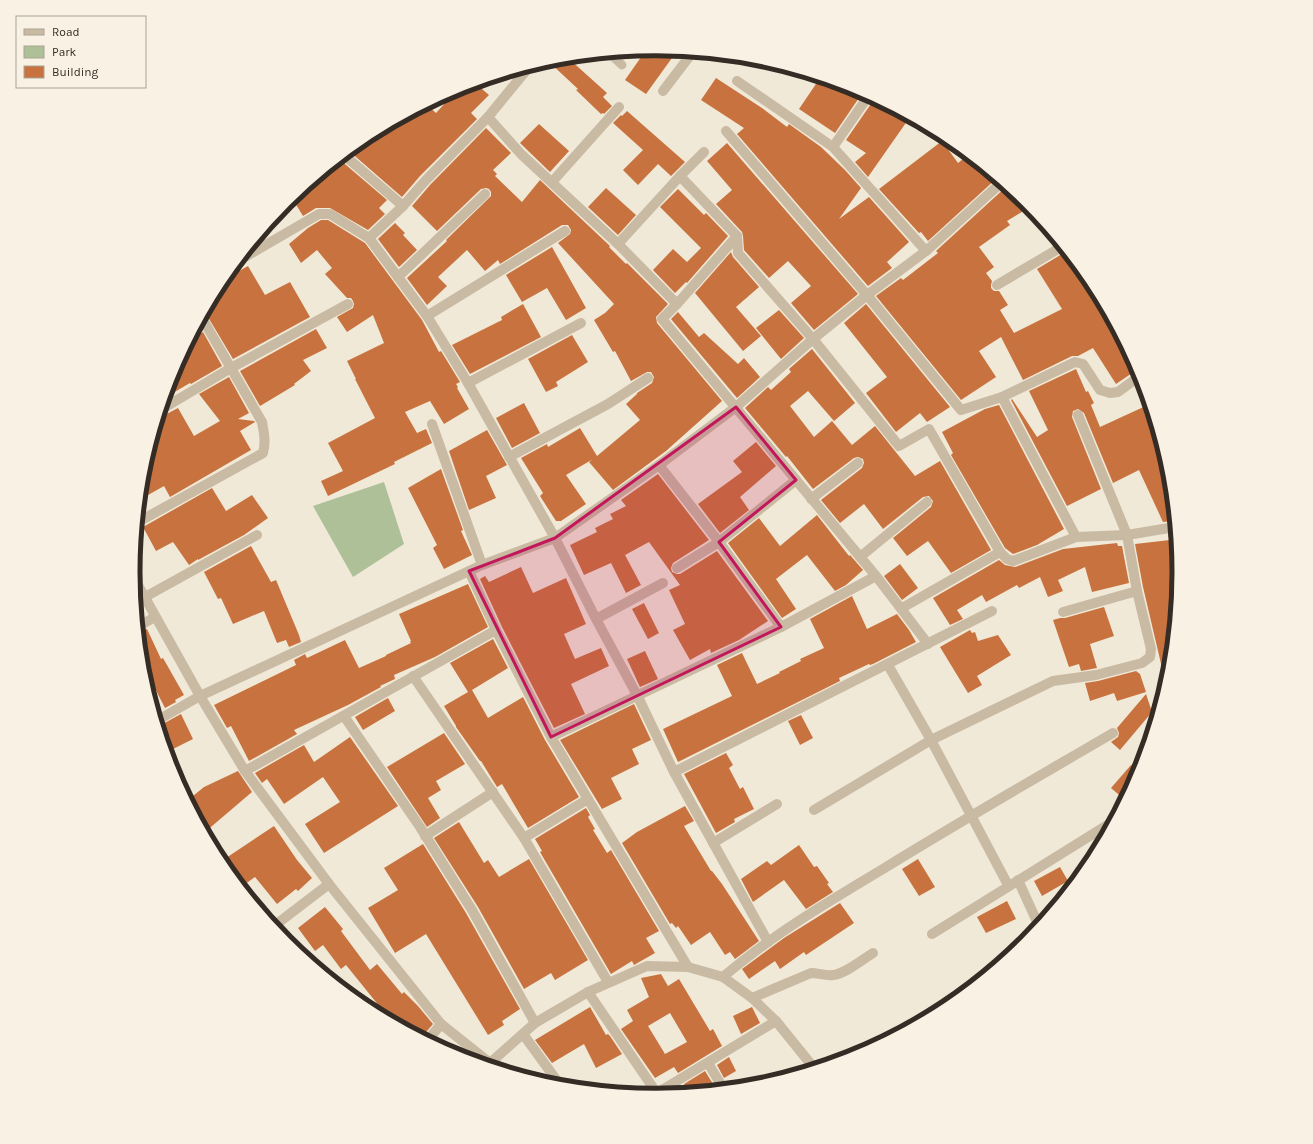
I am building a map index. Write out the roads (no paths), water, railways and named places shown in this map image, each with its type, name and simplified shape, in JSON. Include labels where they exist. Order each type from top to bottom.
[{"type":"street","points":[[663,91],[688,57]]},
{"type":"street","points":[[370,238],[403,206],[425,181],[488,117],[523,74]]},
{"type":"street","points":[[736,81],[833,147],[926,251]]},
{"type":"street","points":[[833,147],[865,100]]},
{"type":"street","points":[[552,182],[619,107]]},
{"type":"street","points":[[488,117],[520,154],[618,244],[677,304]]},
{"type":"street","points":[[726,131],[867,295],[961,410],[1002,397],[1076,362],[1083,364],[1100,390],[1110,393],[1118,392],[1135,380]]},
{"type":"street","points":[[618,244],[704,152]]},
{"type":"street","points":[[348,159],[403,206]]},
{"type":"street","points":[[680,176],[737,236],[738,253],[813,339],[899,446],[929,429],[1000,552],[1007,559],[1013,561],[1076,537],[1127,535],[1170,528]]},
{"type":"street","points":[[162,718],[200,696],[482,565],[555,538],[659,465],[736,407],[813,339],[867,295],[926,251],[998,185]]},
{"type":"street","points":[[398,277],[485,194]]},
{"type":"street","points":[[251,254],[319,214],[325,213],[330,214],[370,238],[427,316],[468,383],[555,538],[638,697],[674,772],[768,942]]},
{"type":"street","points":[[427,316],[565,231]]},
{"type":"street","points":[[737,236],[662,319],[876,576],[902,608],[928,644]]},
{"type":"street","points":[[997,285],[1058,248]]},
{"type":"street","points":[[169,404],[348,304]]},
{"type":"street","points":[[144,519],[263,453],[265,438],[262,422],[205,323]]},
{"type":"street","points":[[468,383],[581,323]]},
{"type":"street","points":[[508,456],[608,404],[648,378]]},
{"type":"street","points":[[1002,397],[1076,537]]},
{"type":"street","points":[[814,810],[931,740],[1053,681],[1096,675],[1142,663],[1150,657],[1151,649],[1137,590],[1127,535],[1078,415]]},
{"type":"street","points":[[432,424],[482,565]]},
{"type":"street","points":[[811,499],[858,463]]},
{"type":"street","points":[[659,465],[719,542],[782,627]]},
{"type":"street","points":[[677,568],[719,542],[796,480]]},
{"type":"street","points":[[860,557],[927,502]]},
{"type":"street","points":[[145,597],[257,535]]},
{"type":"street","points":[[902,608],[1000,552]]},
{"type":"street","points":[[469,571],[496,630],[551,738],[688,967]]},
{"type":"street","points":[[551,738],[782,627],[876,576]]},
{"type":"street","points":[[596,619],[663,583]]},
{"type":"street","points":[[141,590],[200,696],[245,770],[329,884],[441,1024],[482,1058]]},
{"type":"street","points":[[1062,612],[1137,590]]},
{"type":"street","points":[[674,772],[888,665],[992,611]]},
{"type":"street","points":[[144,623],[155,617]]},
{"type":"street","points":[[245,770],[496,630]]},
{"type":"street","points":[[888,665],[931,740],[1008,885]]},
{"type":"street","points":[[413,676],[524,838],[608,982]]},
{"type":"street","points":[[344,716],[425,836],[472,910],[535,1023]]},
{"type":"street","points":[[723,977],[768,942],[833,899],[971,815],[1113,733]]},
{"type":"street","points":[[425,836],[493,792]]},
{"type":"street","points":[[524,838],[588,798]]},
{"type":"street","points":[[713,843],[777,804]]},
{"type":"street","points":[[932,934],[1008,885],[1105,827]]},
{"type":"street","points":[[1018,880],[1036,920]]},
{"type":"street","points":[[279,922],[329,884]]},
{"type":"street","points":[[752,998],[811,973],[832,976],[839,974],[873,953]]},
{"type":"street","points":[[493,1061],[535,1023],[588,992],[647,966],[688,967],[723,977],[752,998],[776,1021],[811,1064]]},
{"type":"street","points":[[588,992],[653,1088]]},
{"type":"street","points":[[667,1088],[776,1021]]},
{"type":"street","points":[[431,1036],[441,1024]]},
{"type":"street","points":[[523,1034],[554,1078]]},
{"type":"street","points":[[708,1063],[721,1084]]},
{"type":"lane","points":[[614,58],[622,65]]}]
